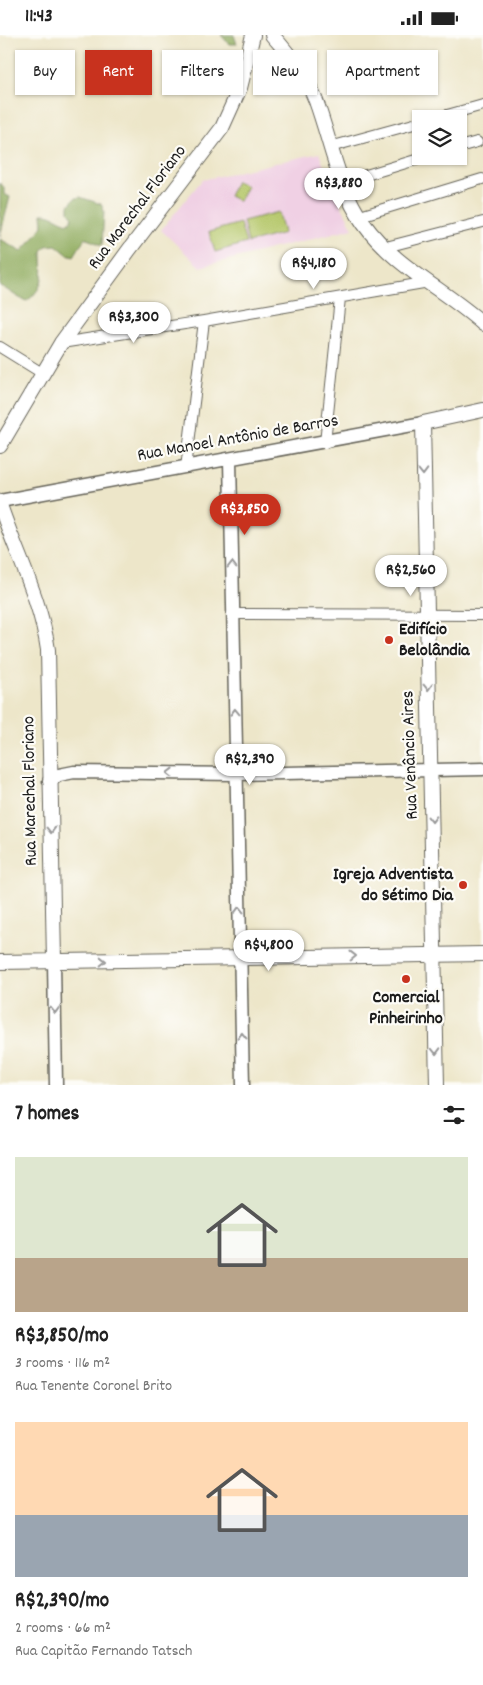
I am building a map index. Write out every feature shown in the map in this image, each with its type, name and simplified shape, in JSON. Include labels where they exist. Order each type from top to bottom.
[{"type":"main road","points":[[272,35],[306,79],[316,100],[343,182],[364,225],[386,247],[483,324]]},
{"type":"main road","name":"Rua Marechal Floriano","points":[[0,446],[42,373],[62,343],[129,250],[222,128],[240,89],[253,39]]},
{"type":"main road","name":"Rua Manoel Antônio de Barros","points":[[423,423],[483,410]]},
{"type":"main road","name":"Rua Venâncio Aires","points":[[423,423],[437,1085]]},
{"type":"main road","name":"Rua Marechal Floriano","points":[[0,505],[45,629],[48,650],[49,781],[54,961]]},
{"type":"main road","points":[[0,962],[483,954]]},
{"type":"street","points":[[465,110],[483,105]]},
{"type":"street","points":[[330,147],[412,124]]},
{"type":"street","points":[[467,145],[477,142]]},
{"type":"street","points":[[343,182],[412,161]]},
{"type":"street","points":[[360,216],[482,179]]},
{"type":"street","points":[[386,247],[483,222]]},
{"type":"street","points":[[62,343],[204,321],[429,282]]},
{"type":"street","points":[[325,443],[340,298]]},
{"type":"street","points":[[186,468],[204,321]]},
{"type":"street","points":[[0,347],[42,373]]},
{"type":"street","name":"Rua Manoel Antônio de Barros","points":[[0,501],[325,443],[423,423]]},
{"type":"street","points":[[230,460],[243,1085]]},
{"type":"street","points":[[232,614],[483,615]]},
{"type":"street","points":[[49,761],[54,768],[74,772],[236,774],[483,769]]},
{"type":"street","points":[[49,781],[59,775],[74,772]]},
{"type":"street","name":"Rua Marechal Floriano","points":[[54,961],[56,1085]]},
{"type":"shaded area","points":[[319,153],[332,188],[353,228],[200,267],[161,230],[202,180]]},
{"type":"green space","points":[[221,35],[234,35],[237,44],[229,44]]},
{"type":"green space","points":[[236,181],[247,186],[239,201],[229,196]]},
{"type":"green space","points":[[0,183],[4,187],[4,194],[10,197],[0,236]]},
{"type":"green space","points":[[80,197],[101,204],[104,211],[102,245],[85,238],[74,256],[67,254],[56,245],[46,246],[42,251],[43,273],[41,284],[27,301],[0,286],[0,239],[22,251],[43,226],[42,214],[69,223],[73,217],[69,212],[69,205],[74,199]]},
{"type":"green space","points":[[279,212],[284,233],[248,243],[243,221]]},
{"type":"green space","points":[[240,223],[246,243],[215,252],[209,232]]},
{"type":"place","name":"Edifício Belolândia","points":[[389,640]]},
{"type":"place","name":"Igreja Adventista do Sétimo Dia","points":[[463,885]]},
{"type":"place","name":"Comercial Pinheirinho","points":[[406,979]]}]
